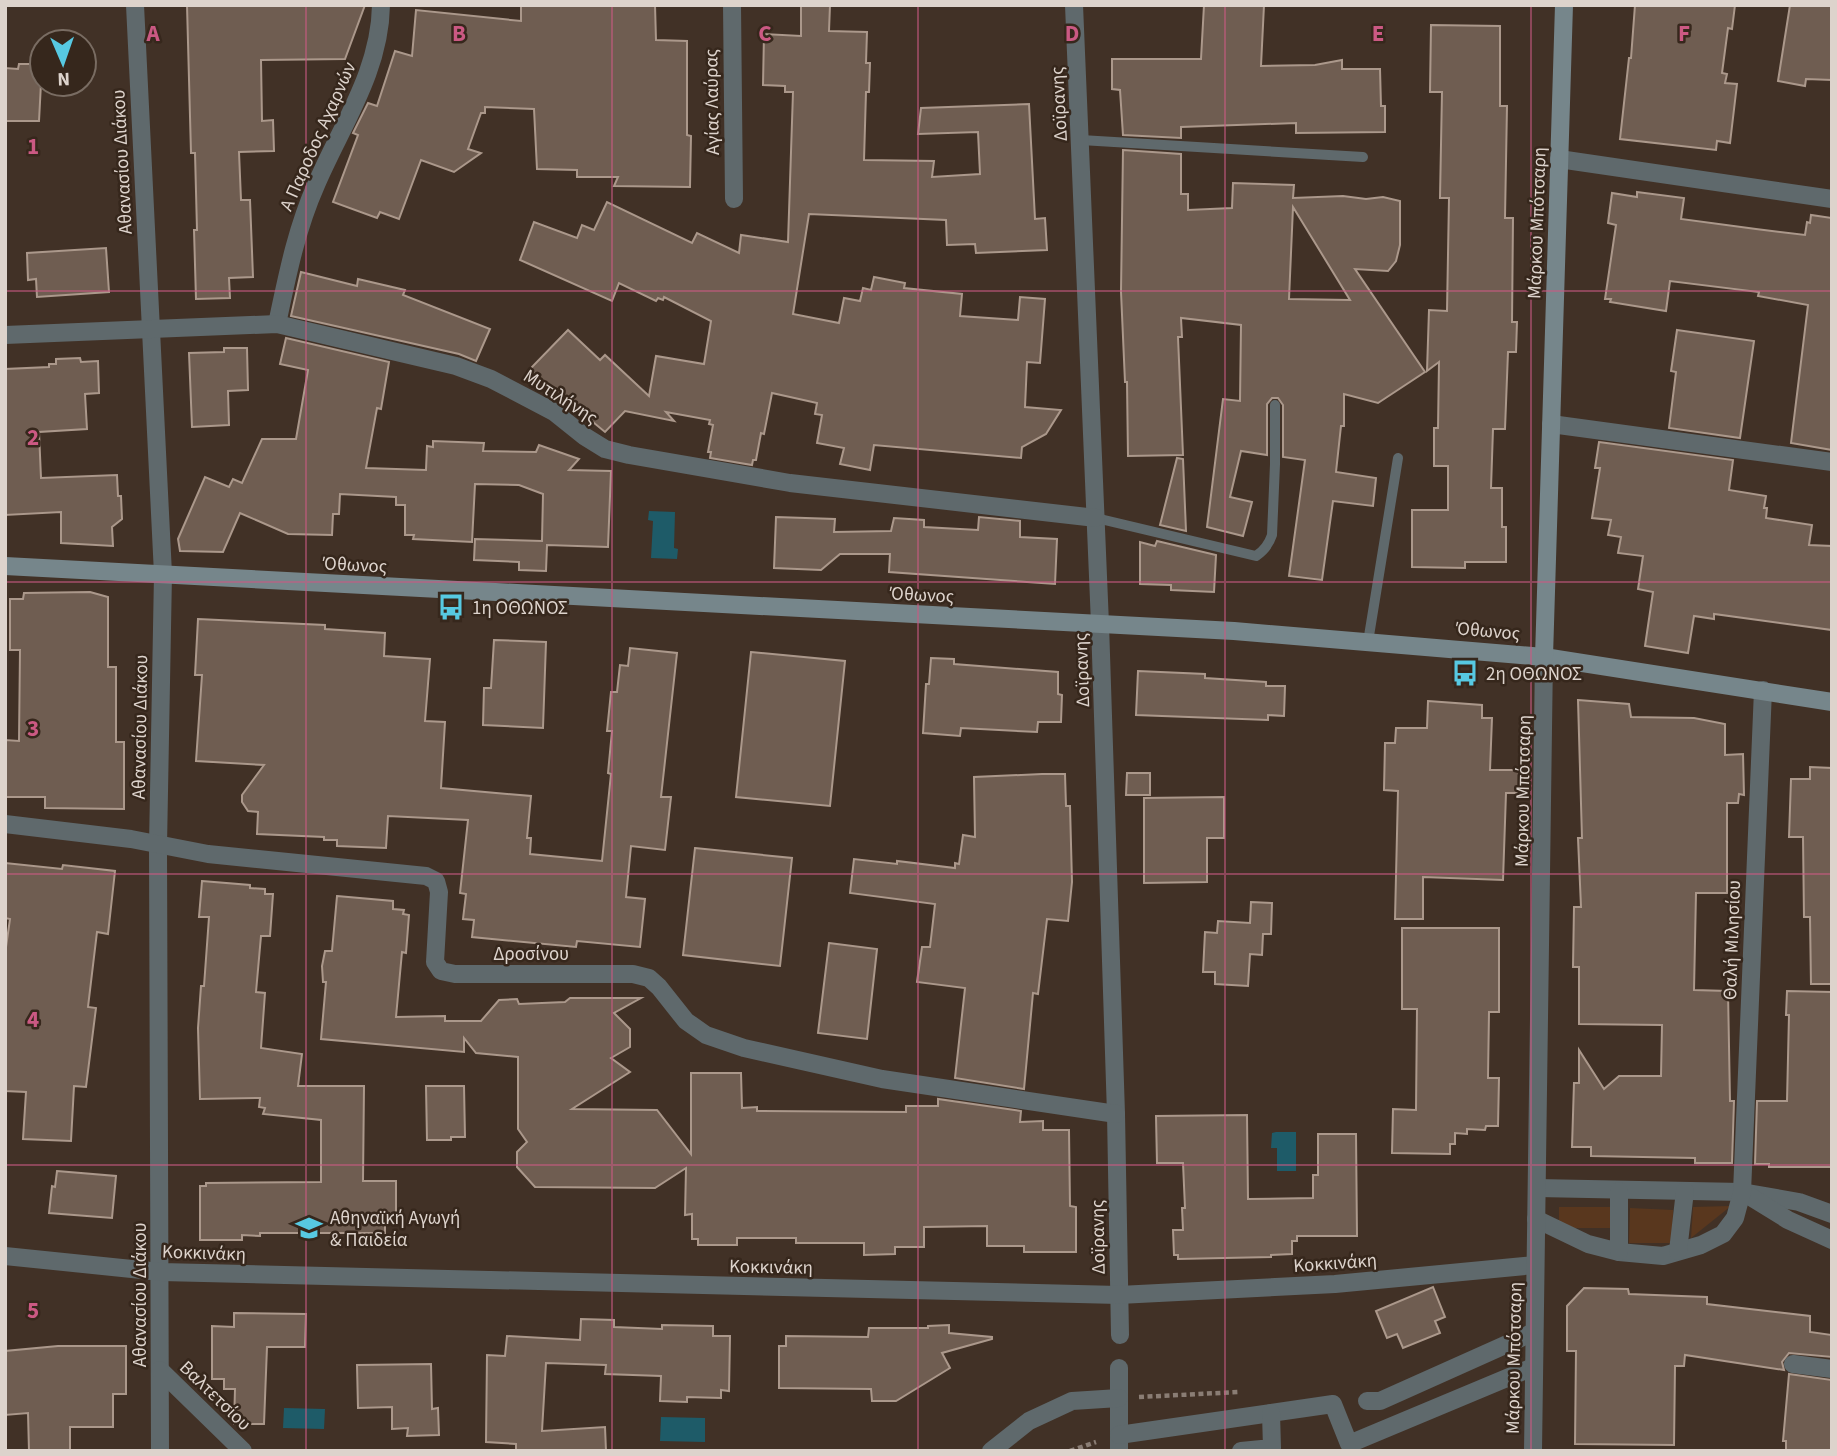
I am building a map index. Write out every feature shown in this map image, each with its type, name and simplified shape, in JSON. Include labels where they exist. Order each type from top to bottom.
[{"type":"street","name":"Αθανασίου Διάκου","points":[[135,5],[163,574],[158,846],[160,1451]]},
{"type":"street","name":"Α Παροδος Αχαρνών","points":[[277,324],[291,255],[302,219],[372,62],[381,5]]},
{"type":"street","name":"Αγίας Λαύρας","points":[[732,5],[734,199]]},
{"type":"street","name":"Δοϊρανης","points":[[1074,5],[1097,518],[1116,1114],[1120,1335]]},
{"type":"street","name":"Μάρκου Μπότσαρη","points":[[1533,1451],[1545,657],[1564,5]]},
{"type":"street","points":[[1559,159],[1832,199]]},
{"type":"street","name":"Μυτιλήνης","points":[[5,335],[277,324],[456,366],[491,379],[554,412],[583,436],[606,449],[629,455],[790,483],[1097,518]]},
{"type":"street","points":[[1551,424],[1832,462]]},
{"type":"street","name":"Όθωνος","points":[[5,566],[1100,624],[1368,642],[1545,657],[1832,702]]},
{"type":"street","name":"Θαλή Μιλησίου","points":[[1536,1219],[1588,1244],[1619,1252],[1663,1256],[1701,1245],[1723,1234],[1735,1218],[1742,1192],[1763,690]]},
{"type":"street","name":"Δροσίνου","points":[[5,824],[131,839],[208,854],[426,876],[436,881],[439,892],[435,962],[441,971],[455,974],[633,974],[649,978],[686,1021],[706,1035],[744,1048],[882,1079],[1116,1114]]},
{"type":"street","points":[[1537,1188],[1742,1192],[1799,1202],[1832,1214]]},
{"type":"street","points":[[1619,1191],[1619,1252]]},
{"type":"street","points":[[1678,1251],[1685,1191]]},
{"type":"street","points":[[1742,1192],[1788,1220],[1832,1240]]},
{"type":"street","name":"Κοκκινάκη","points":[[5,1256],[160,1272],[1119,1295],[1335,1284],[1535,1265]]},
{"type":"street","points":[[1367,1401],[1381,1401],[1534,1332]]},
{"type":"street","points":[[1793,1364],[1832,1369]]},
{"type":"street","points":[[1119,1368],[1119,1443],[1271,1413],[1333,1404],[1349,1444],[1533,1367]]},
{"type":"street","name":"Βαλτετσίου","points":[[160,1370],[243,1451]]},
{"type":"street","points":[[990,1451],[1029,1421],[1072,1401],[1119,1398]]},
{"type":"street","points":[[1241,1451],[1272,1448],[1271,1413]]},
{"type":"lane","points":[[1081,141],[1363,157]]},
{"type":"lane","points":[[1097,518],[1256,556],[1269,544],[1272,534],[1275,404]]},
{"type":"lane","points":[[1368,642],[1398,458]]},
{"type":"path","points":[[1119,1398],[1244,1392]]},
{"type":"shaded area","points":[[1731,1206],[1691,1238],[1693,1207]]},
{"type":"shaded area","points":[[1559,1207],[1611,1207],[1611,1228],[1559,1228]]},
{"type":"shaded area","points":[[1630,1208],[1673,1210],[1672,1243],[1629,1243]]},
{"type":"water","points":[[649,511],[675,512],[674,548],[678,549],[677,559],[651,558],[653,521],[648,520]]},
{"type":"water","points":[[1296,1132],[1296,1171],[1277,1171],[1277,1148],[1271,1148],[1272,1133]]},
{"type":"water","points":[[284,1408],[325,1409],[324,1429],[283,1428]]},
{"type":"water","points":[[661,1417],[705,1418],[705,1442],[660,1441]]},
{"type":"building","points":[[187,5],[365,5],[345,59],[261,60],[262,121],[273,120],[274,151],[239,152],[241,200],[250,200],[253,277],[229,278],[230,298],[196,299],[195,153],[191,153]]},
{"type":"building","points":[[521,5],[655,5],[656,40],[687,41],[690,187],[614,186],[618,177],[577,177],[577,170],[537,169],[534,109],[485,107],[485,113],[481,113],[468,149],[481,153],[454,172],[421,160],[399,219],[380,212],[377,218],[333,202],[358,135],[353,133],[368,103],[377,106],[395,51],[412,56],[416,10],[521,21]]},
{"type":"building","points":[[801,5],[830,5],[829,31],[867,32],[866,63],[870,63],[869,92],[866,92],[864,160],[934,161],[932,177],[980,174],[978,132],[918,134],[921,108],[1029,104],[1035,219],[1045,218],[1047,250],[976,253],[975,244],[947,245],[946,220],[809,214],[793,314],[839,323],[844,298],[860,301],[863,288],[871,290],[874,277],[905,283],[904,288],[962,294],[960,316],[1018,320],[1020,297],[1045,299],[1040,363],[1027,362],[1025,407],[1061,410],[1046,434],[1022,447],[1021,458],[874,445],[870,470],[840,464],[844,448],[817,443],[822,415],[815,414],[817,403],[772,393],[764,434],[761,433],[756,460],[753,460],[752,465],[710,458],[711,452],[708,452],[713,425],[709,424],[710,420],[666,412],[674,421],[625,411],[605,432],[558,396],[531,371],[568,330],[600,360],[605,355],[649,396],[656,356],[704,364],[711,321],[664,297],[663,300],[658,298],[656,301],[619,283],[612,301],[520,260],[534,222],[577,238],[582,225],[594,230],[607,202],[692,243],[697,233],[739,253],[741,235],[788,242],[793,92],[785,92],[785,86],[763,85],[764,34],[801,36]]},
{"type":"building","points":[[1204,5],[1264,5],[1261,66],[1315,65],[1342,60],[1342,69],[1380,69],[1385,132],[1296,133],[1296,123],[1181,127],[1181,138],[1123,135],[1120,90],[1112,89],[1112,59],[1201,59]]},
{"type":"building","points":[[1635,5],[1735,5],[1732,29],[1728,28],[1722,73],[1727,74],[1725,83],[1737,84],[1730,143],[1717,141],[1716,150],[1620,139]]},
{"type":"building","points":[[1790,5],[1832,5],[1832,80],[1806,79],[1805,86],[1778,81]]},
{"type":"building","points":[[1431,25],[1500,26],[1500,106],[1507,106],[1505,218],[1513,218],[1512,322],[1517,322],[1516,352],[1508,352],[1505,429],[1493,429],[1491,488],[1502,488],[1502,527],[1506,527],[1506,562],[1465,562],[1465,568],[1412,567],[1412,510],[1448,510],[1448,466],[1434,466],[1434,428],[1438,428],[1439,362],[1427,371],[1429,310],[1447,311],[1449,198],[1440,198],[1442,92],[1430,92]]},
{"type":"building","points":[[19,64],[28,64],[28,98],[40,98],[39,121],[5,121],[5,68],[18,69]]},
{"type":"building","points":[[1123,150],[1181,154],[1181,194],[1188,194],[1188,210],[1232,208],[1233,183],[1294,185],[1293,198],[1383,197],[1400,201],[1400,245],[1396,261],[1388,271],[1355,269],[1425,372],[1378,403],[1344,394],[1344,426],[1341,426],[1336,472],[1376,478],[1373,506],[1333,501],[1322,580],[1289,576],[1305,460],[1283,457],[1283,405],[1278,398],[1272,398],[1267,404],[1267,455],[1241,451],[1230,497],[1252,502],[1243,536],[1207,527],[1223,399],[1240,401],[1241,325],[1181,318],[1182,337],[1178,337],[1183,455],[1128,456],[1127,382],[1121,292]],"holes":[[[1293,207],[1350,300],[1289,299]]]},
{"type":"building","points":[[1637,192],[1684,198],[1681,219],[1756,229],[1805,235],[1811,215],[1832,218],[1832,450],[1791,443],[1808,305],[1758,296],[1759,292],[1670,281],[1666,311],[1605,299],[1616,225],[1608,223],[1612,193],[1637,197]]},
{"type":"building","points":[[106,248],[109,292],[37,297],[36,279],[28,280],[27,253]]},
{"type":"building","points":[[301,272],[357,286],[358,279],[405,290],[403,295],[490,329],[476,361],[459,354],[291,316]]},
{"type":"building","points":[[1677,330],[1754,341],[1740,438],[1669,428],[1676,372],[1671,371]]},
{"type":"building","points":[[286,338],[389,362],[381,409],[377,408],[366,468],[426,470],[427,446],[433,447],[433,441],[484,443],[483,451],[536,452],[539,445],[579,459],[569,470],[611,471],[608,547],[547,545],[546,571],[519,570],[519,562],[474,560],[475,539],[542,541],[543,494],[519,485],[475,484],[472,542],[413,539],[414,535],[405,535],[405,505],[396,505],[396,497],[340,494],[339,514],[333,514],[332,535],[288,534],[240,513],[223,552],[180,551],[178,539],[205,477],[229,487],[233,479],[242,483],[262,439],[296,439],[308,370],[280,364]]},
{"type":"building","points":[[224,348],[247,348],[248,390],[228,391],[229,425],[192,427],[189,353],[224,352]]},
{"type":"building","points":[[80,358],[81,362],[98,361],[99,393],[85,394],[87,429],[39,432],[41,478],[117,475],[122,519],[112,527],[113,546],[61,543],[61,512],[5,515],[5,369],[49,367],[49,364],[56,364],[56,359]]},
{"type":"building","points":[[1599,442],[1733,460],[1729,490],[1766,496],[1766,518],[1812,525],[1809,545],[1832,546],[1832,630],[1714,614],[1714,619],[1694,616],[1688,653],[1645,646],[1653,592],[1638,589],[1643,556],[1618,553],[1621,537],[1608,535],[1611,520],[1592,518],[1600,468],[1595,468]]},
{"type":"building","points":[[1177,458],[1183,459],[1186,531],[1160,525]]},
{"type":"building","points":[[776,517],[835,519],[834,532],[891,531],[894,518],[924,520],[924,527],[978,530],[979,517],[1020,521],[1020,537],[1057,539],[1055,584],[889,572],[890,554],[840,554],[821,570],[774,568]]},
{"type":"building","points":[[1157,541],[1216,555],[1214,592],[1171,590],[1171,585],[1140,584],[1140,542],[1155,546]]},
{"type":"building","points":[[90,592],[108,597],[108,667],[116,667],[116,742],[124,742],[124,809],[45,808],[45,797],[5,797],[5,740],[19,741],[20,650],[10,650],[10,599],[23,599],[24,593]]},
{"type":"building","points":[[198,619],[325,625],[325,629],[385,633],[384,656],[430,659],[425,721],[445,722],[441,788],[531,796],[527,838],[531,838],[530,854],[602,861],[611,774],[608,773],[612,731],[607,731],[611,692],[617,692],[620,665],[628,666],[630,648],[677,653],[661,797],[671,797],[665,850],[631,846],[626,897],[645,899],[640,947],[577,941],[576,947],[472,937],[474,920],[463,919],[466,894],[460,893],[468,820],[388,816],[386,848],[337,846],[337,840],[324,840],[324,837],[257,834],[258,812],[248,811],[242,802],[242,795],[264,765],[196,761],[202,675],[195,675]]},
{"type":"building","points":[[494,640],[546,642],[543,728],[483,725],[484,688],[491,688]]},
{"type":"building","points":[[751,652],[845,661],[830,806],[736,797]]},
{"type":"building","points":[[931,658],[954,659],[954,664],[1058,672],[1058,694],[1062,695],[1061,722],[1038,722],[1037,732],[961,728],[960,736],[923,733],[926,684],[929,684]]},
{"type":"building","points":[[1138,671],[1205,674],[1205,678],[1285,686],[1284,716],[1268,715],[1268,720],[1136,715]]},
{"type":"building","points":[[1578,700],[1629,704],[1631,717],[1694,718],[1725,724],[1725,755],[1743,754],[1744,795],[1739,794],[1738,803],[1727,803],[1727,893],[1696,893],[1694,990],[1728,991],[1730,1101],[1734,1101],[1732,1163],[1695,1163],[1695,1158],[1591,1156],[1591,1147],[1572,1147],[1574,1083],[1579,1083],[1579,1050],[1604,1089],[1619,1076],[1661,1076],[1662,1025],[1579,1024],[1579,967],[1573,967],[1574,907],[1581,907]]},
{"type":"building","points":[[1428,701],[1482,705],[1482,718],[1492,718],[1490,770],[1520,770],[1519,793],[1506,793],[1503,880],[1423,877],[1423,919],[1395,919],[1398,791],[1384,790],[1385,743],[1395,743],[1396,728],[1427,728]]},
{"type":"building","points":[[1810,767],[1832,768],[1832,984],[1811,984],[1810,917],[1804,917],[1803,837],[1789,837],[1791,779],[1810,779]]},
{"type":"building","points":[[1127,773],[1150,773],[1150,795],[1126,795]]},
{"type":"building","points":[[1065,774],[1066,806],[1070,806],[1072,882],[1068,921],[1047,919],[1038,994],[1033,993],[1024,1089],[955,1078],[965,988],[917,982],[922,947],[930,947],[935,904],[850,893],[854,859],[955,868],[955,863],[959,864],[963,835],[975,837],[974,777]]},
{"type":"building","points":[[1224,797],[1224,838],[1207,838],[1207,882],[1144,883],[1144,798]]},
{"type":"building","points":[[695,848],[792,858],[780,966],[683,955]]},
{"type":"building","points":[[5,863],[62,869],[63,865],[115,871],[108,934],[97,932],[88,1007],[96,1008],[86,1087],[74,1086],[71,1141],[23,1139],[26,1092],[5,1091],[5,954],[10,919],[5,918]]},
{"type":"building","points":[[202,881],[250,885],[250,888],[265,889],[265,894],[273,894],[270,936],[261,936],[256,992],[265,993],[261,1048],[302,1054],[298,1086],[364,1086],[363,1181],[396,1181],[396,1224],[385,1224],[385,1233],[260,1233],[260,1236],[242,1235],[242,1240],[200,1240],[200,1186],[206,1186],[206,1183],[321,1182],[321,1120],[263,1114],[265,1108],[259,1107],[260,1098],[200,1099],[198,1028],[209,917],[199,917]]},
{"type":"building","points":[[337,896],[393,901],[393,909],[404,910],[403,914],[409,915],[406,953],[402,952],[396,1017],[445,1016],[445,1021],[481,1021],[499,1000],[517,999],[519,1004],[565,1002],[570,998],[641,998],[614,1013],[630,1029],[630,1047],[611,1058],[630,1072],[572,1109],[657,1110],[691,1154],[691,1073],[741,1073],[742,1108],[757,1107],[757,1111],[906,1112],[906,1106],[938,1106],[938,1099],[1021,1111],[1020,1122],[1043,1121],[1043,1130],[1069,1130],[1070,1206],[1076,1207],[1076,1252],[1024,1252],[1024,1246],[987,1246],[987,1226],[924,1227],[924,1247],[895,1247],[895,1254],[864,1255],[864,1243],[796,1243],[796,1238],[737,1238],[737,1245],[698,1245],[698,1239],[692,1239],[692,1214],[685,1215],[686,1168],[655,1188],[535,1187],[517,1167],[517,1152],[527,1142],[518,1129],[518,1057],[476,1053],[464,1038],[464,1052],[321,1039],[326,982],[323,982],[322,966],[325,951],[332,951]]},
{"type":"building","points":[[1251,902],[1272,903],[1271,934],[1263,934],[1262,955],[1250,954],[1248,986],[1215,984],[1215,972],[1203,972],[1205,932],[1217,933],[1218,921],[1250,923]]},
{"type":"building","points":[[1402,928],[1499,928],[1499,1012],[1489,1012],[1488,1078],[1499,1078],[1498,1126],[1486,1126],[1485,1130],[1467,1129],[1467,1134],[1455,1133],[1455,1144],[1450,1144],[1450,1154],[1392,1153],[1393,1109],[1416,1110],[1417,1009],[1402,1009]]},
{"type":"building","points":[[829,943],[877,949],[867,1039],[818,1033]]},
{"type":"building","points":[[1787,991],[1832,992],[1832,1167],[1769,1167],[1769,1164],[1755,1164],[1757,1101],[1787,1101]]},
{"type":"building","points":[[426,1086],[464,1086],[465,1137],[427,1140]]},
{"type":"building","points":[[1247,1115],[1248,1199],[1313,1198],[1313,1175],[1318,1175],[1318,1134],[1356,1134],[1357,1236],[1297,1236],[1297,1241],[1292,1241],[1292,1254],[1271,1257],[1178,1259],[1178,1255],[1174,1255],[1173,1230],[1183,1230],[1183,1163],[1157,1163],[1156,1116]]},
{"type":"building","points":[[57,1171],[116,1176],[112,1218],[49,1213],[52,1186],[55,1187]]},
{"type":"building","points":[[1433,1287],[1445,1317],[1435,1321],[1440,1333],[1403,1348],[1397,1334],[1387,1338],[1376,1311]]},
{"type":"building","points":[[1584,1288],[1628,1289],[1629,1294],[1707,1297],[1707,1304],[1810,1316],[1810,1332],[1832,1335],[1832,1357],[1789,1353],[1782,1362],[1784,1370],[1685,1355],[1684,1366],[1675,1366],[1674,1445],[1575,1444],[1576,1351],[1567,1351],[1567,1306]]},
{"type":"building","points":[[234,1313],[306,1314],[305,1347],[267,1347],[264,1424],[234,1424],[235,1389],[224,1389],[224,1379],[212,1379],[212,1326],[234,1327]]},
{"type":"building","points":[[581,1319],[614,1320],[614,1327],[662,1329],[662,1325],[713,1326],[713,1336],[730,1336],[729,1391],[721,1390],[721,1398],[687,1397],[687,1402],[660,1401],[661,1376],[605,1374],[606,1365],[546,1363],[542,1431],[605,1427],[606,1451],[516,1451],[516,1444],[486,1442],[487,1355],[505,1356],[507,1336],[580,1340]]},
{"type":"building","points":[[949,1325],[949,1333],[992,1339],[942,1353],[950,1368],[896,1401],[872,1401],[871,1389],[779,1388],[779,1346],[786,1346],[786,1336],[868,1337],[869,1328],[928,1328]]},
{"type":"building","points":[[58,1346],[126,1346],[126,1394],[113,1394],[113,1427],[70,1427],[70,1451],[29,1451],[28,1413],[5,1415],[5,1351]]},
{"type":"building","points":[[431,1364],[432,1409],[438,1408],[439,1435],[407,1436],[408,1428],[392,1429],[392,1407],[358,1408],[357,1365]]},
{"type":"building","points":[[1789,1374],[1832,1380],[1832,1451],[1786,1451],[1786,1441],[1783,1441]]},
{"type":"place","name":"1η ΟΘΩΝΟΣ","points":[[451,607]]},
{"type":"place","name":"2η ΟΘΩΝΟΣ","points":[[1465,673]]},
{"type":"place","name":"Αθηναϊκή Αγωγή & Παιδεία","points":[[309,1228]]}]
